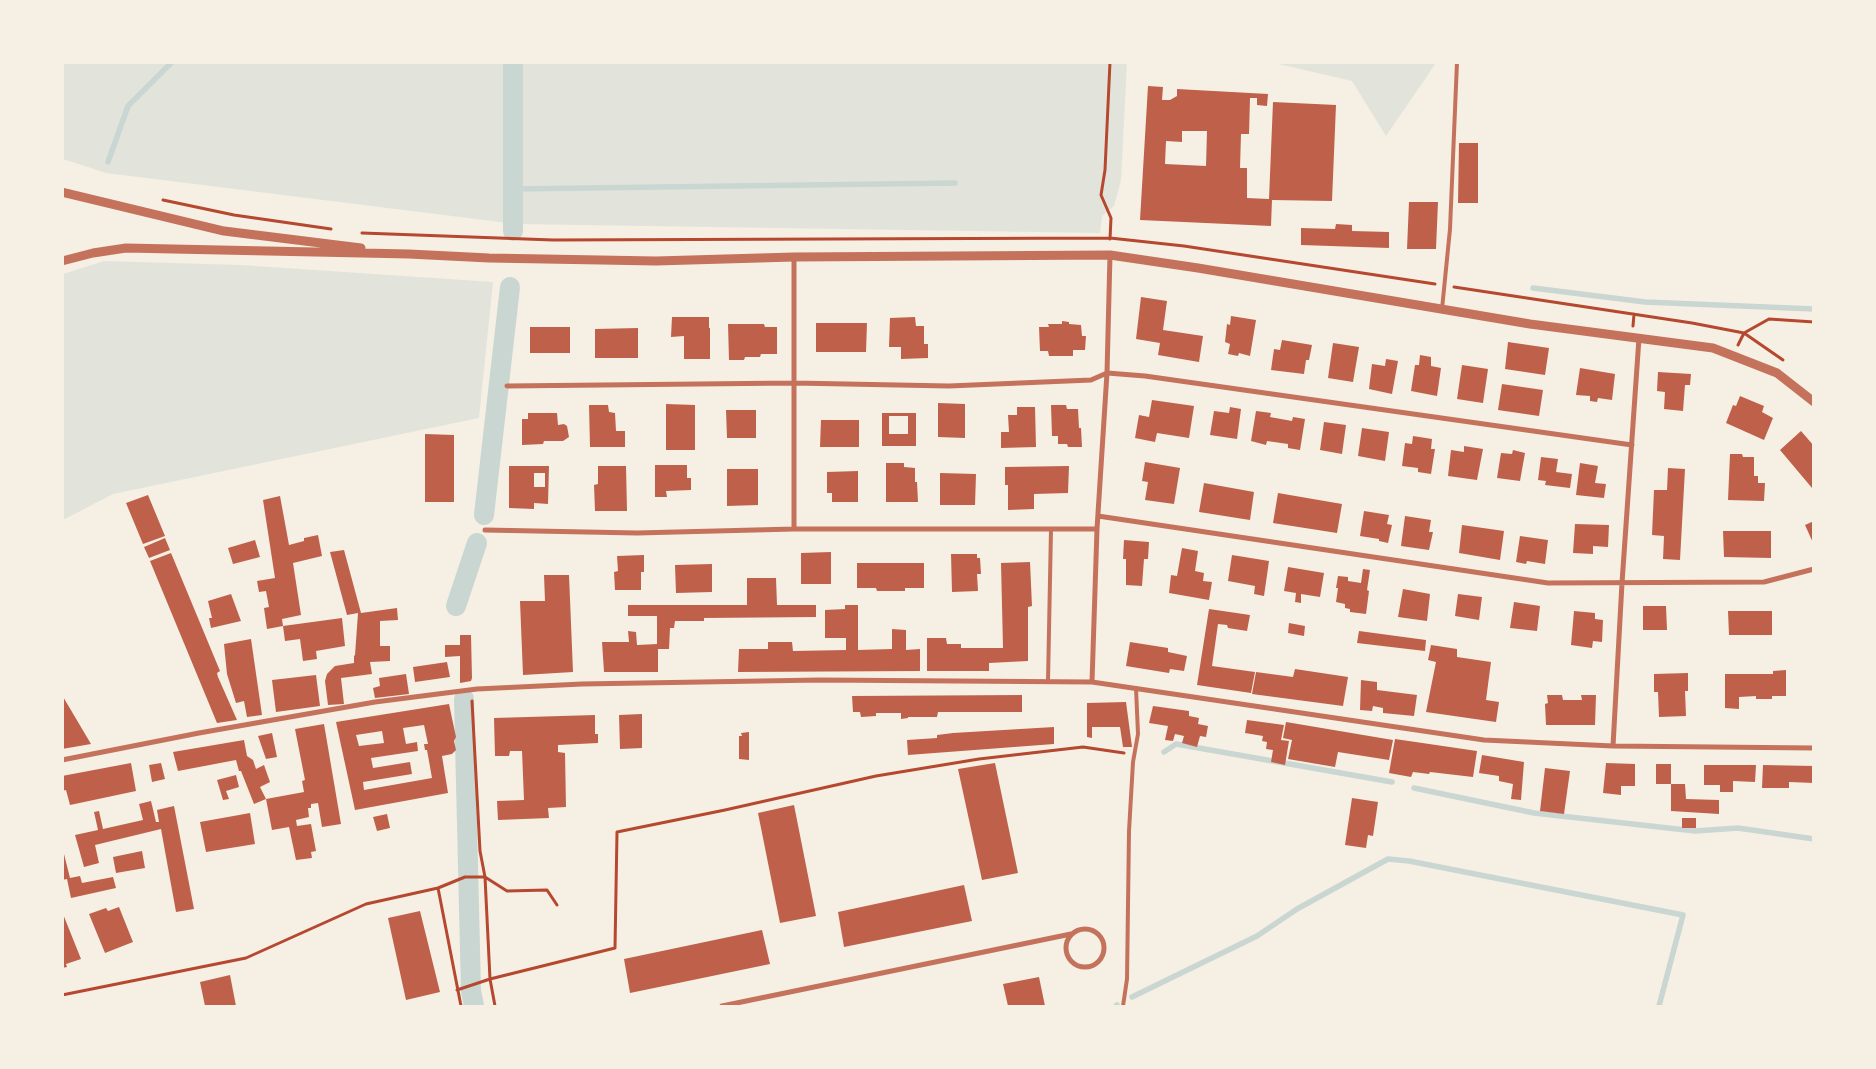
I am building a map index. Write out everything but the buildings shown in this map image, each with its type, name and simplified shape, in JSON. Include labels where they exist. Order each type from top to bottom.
[{"type":"street","points":[[62,192],[224,231],[408,254]]},
{"type":"street","points":[[62,261],[92,253],[126,248],[656,261],[794,257],[1110,256],[1198,268],[1530,324],[1713,348],[1777,372],[1814,402]]},
{"type":"street","points":[[1092,682],[1097,529],[1108,373],[1110,256]]},
{"type":"street","points":[[794,257],[794,529]]},
{"type":"street","points":[[1614,746],[1622,583],[1640,338]]},
{"type":"street","points":[[507,386],[794,383],[949,386],[1091,380],[1108,373],[1145,376],[1632,445]]},
{"type":"street","points":[[1098,516],[1548,583],[1764,582],[1814,569]]},
{"type":"street","points":[[485,530],[637,533],[794,529],[1097,529]]},
{"type":"street","points":[[62,760],[199,732],[326,710],[471,690],[582,684],[790,681],[1092,682],[1484,740],[1614,746],[1814,748]]},
{"type":"street","points":[[722,1006],[1071,934],[1079,930],[1090,929],[1100,937],[1104,950],[1098,962],[1086,967],[1080,966],[1069,959],[1066,946],[1071,934]]},
{"type":"lane","points":[[1442,309],[1450,229],[1457,62]]},
{"type":"lane","points":[[1048,681],[1051,529]]},
{"type":"lane","points":[[1123,1006],[1127,979],[1130,831],[1134,755],[1138,734],[1136,688]]},
{"type":"path","points":[[1110,62],[1105,170],[1101,195],[1110,218],[1110,256]]},
{"type":"path","points":[[1732,355],[1744,333],[1769,319],[1814,322]]},
{"type":"path","points":[[471,690],[480,851],[485,877],[490,979],[496,1006]]},
{"type":"path","points":[[457,990],[490,979],[615,948],[617,832],[876,776],[970,761],[1082,747],[1134,755]]},
{"type":"path","points":[[62,995],[246,958],[366,904],[438,888],[465,877],[485,877],[507,891],[547,890],[557,905]]},
{"type":"path","points":[[438,888],[461,1006]]},
{"type":"shaded area","points":[[1436,62],[1386,136],[1352,81],[1274,63]]},
{"type":"shaded area","points":[[63,63],[1127,63],[1121,180],[1114,206],[1102,216],[1100,233],[516,224],[106,173],[63,159]]},
{"type":"shaded area","points":[[104,261],[241,265],[493,282],[479,418],[113,494],[63,520],[63,274]]},
{"type":"waterway","points":[[108,162],[128,106],[172,62]]},
{"type":"waterway","points":[[513,62],[513,231]]},
{"type":"waterway","points":[[513,189],[955,183]]},
{"type":"waterway","points":[[484,515],[510,287]]},
{"type":"waterway","points":[[1533,288],[1645,302],[1814,309]]},
{"type":"waterway","points":[[456,606],[477,543]]},
{"type":"waterway","points":[[464,699],[471,991],[474,1006]]},
{"type":"waterway","points":[[1164,752],[1176,744],[1392,782]]},
{"type":"waterway","points":[[1414,788],[1534,813],[1695,831],[1738,828],[1814,839]]},
{"type":"waterway","points":[[1132,997],[1257,936],[1297,909],[1388,859],[1409,861],[1683,915],[1659,1006]]}]
